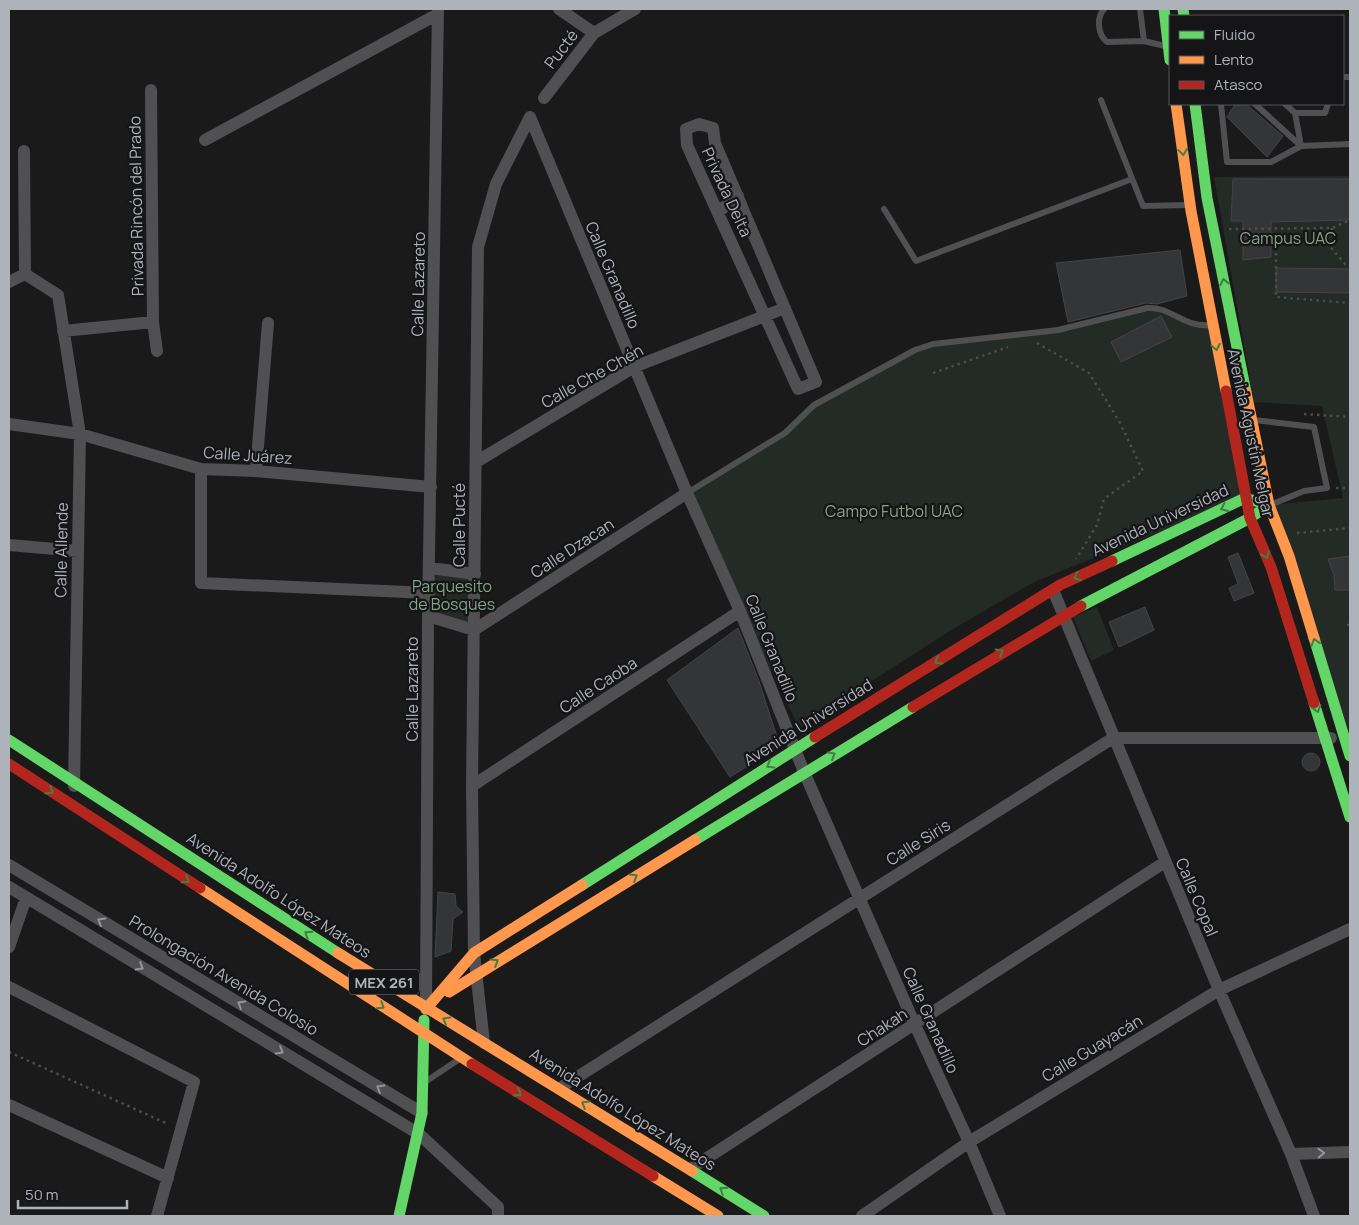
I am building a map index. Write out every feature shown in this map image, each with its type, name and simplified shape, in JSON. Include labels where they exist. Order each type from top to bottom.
[{"type":"main road","points":[[1164,9],[1169,54]]},
{"type":"main road","name":"Avenida Agustín Melgar","points":[[1176,105],[1190,205],[1245,498],[1250,518],[1271,567],[1350,817]]},
{"type":"main road","name":"Avenida Agustín Melgar","points":[[1195,105],[1214,229],[1269,505],[1289,556],[1347,734],[1350,756]]},
{"type":"main road","name":"Avenida Universidad","points":[[426,1009],[474,953],[796,749],[1053,590],[1245,498],[1269,505]]},
{"type":"main road","points":[[426,1009],[476,974],[1063,615],[1250,518],[1269,505]]},
{"type":"main road","name":"Avenida Adolfo López Mateos","points":[[9,740],[426,1009],[560,1088],[764,1216]]},
{"type":"main road","name":"MEX 261","points":[[9,764],[422,1033],[718,1216]]},
{"type":"main road","name":"Calle Lazareto","points":[[399,1216],[419,1134],[422,1113],[422,1033],[426,1009]]},
{"type":"street","points":[[559,9],[594,33]]},
{"type":"street","name":"Pucté","points":[[544,98],[594,33],[636,9]]},
{"type":"street","points":[[205,140],[438,11]]},
{"type":"street","name":"Calle Lazareto","points":[[426,1009],[428,616],[438,11]]},
{"type":"street","name":"Privada Rincón del Prado","points":[[151,90],[153,322],[157,351]]},
{"type":"street","name":"Calle Granadillo","points":[[530,118],[686,493],[740,611],[804,772],[858,898],[969,1142],[1000,1216]]},
{"type":"street","name":"Calle Pucté","points":[[484,1043],[474,953],[472,786],[478,247],[496,184],[530,118]]},
{"type":"street","name":"Privada Delta","points":[[699,124],[713,128],[715,143],[738,196],[816,382],[798,389],[687,145],[686,130],[699,124]]},
{"type":"street","points":[[9,282],[24,274],[24,151]]},
{"type":"street","points":[[718,212],[738,196]]},
{"type":"street","points":[[728,235],[749,224]]},
{"type":"street","name":"Calle Allende","points":[[24,274],[58,295],[80,434],[74,782],[76,808]]},
{"type":"street","name":"Calle Che Chén","points":[[476,462],[634,368],[785,308]]},
{"type":"street","points":[[63,331],[153,322]]},
{"type":"street","points":[[256,471],[268,322]]},
{"type":"street","name":"Calle Juárez","points":[[9,424],[80,434],[201,469],[256,471],[431,487]]},
{"type":"street","points":[[201,469],[201,582],[429,593]]},
{"type":"street","name":"Calle Dzacan","points":[[474,630],[686,493]]},
{"type":"street","points":[[9,545],[78,551]]},
{"type":"street","points":[[430,568],[475,574]]},
{"type":"street","name":"Calle Copal","points":[[1053,590],[1219,990],[1291,1154],[1314,1216]]},
{"type":"street","name":"Calle Caoba","points":[[472,786],[740,611]]},
{"type":"street","points":[[428,616],[474,630]]},
{"type":"street","points":[[1113,738],[1327,740],[1347,734]]},
{"type":"street","name":"Calle Siris","points":[[560,1088],[1113,738]]},
{"type":"street","name":"Chakah","points":[[690,1169],[1165,862]]},
{"type":"street","name":"Prolongación Avenida Colosio","points":[[9,865],[422,1113]]},
{"type":"street","points":[[9,887],[419,1134],[498,1207],[498,1216]]},
{"type":"street","points":[[9,947],[26,898]]},
{"type":"street","name":"Calle Guayacán","points":[[862,1216],[969,1142],[1219,990],[1350,929]]},
{"type":"street","points":[[9,987],[194,1082],[157,1216]]},
{"type":"street","points":[[9,1105],[168,1178]]},
{"type":"street","points":[[1291,1154],[1350,1152]]},
{"type":"lane","points":[[1104,9],[1099,18],[1100,33],[1107,42],[1144,41],[1168,47]]},
{"type":"lane","points":[[1140,9],[1144,41]]},
{"type":"lane","points":[[1101,100],[1144,206],[1190,205]]},
{"type":"lane","points":[[1221,105],[1226,162],[1271,162],[1301,146],[1350,144]]},
{"type":"lane","points":[[1256,105],[1301,146]]},
{"type":"lane","points":[[1286,105],[1296,114],[1301,146]]},
{"type":"lane","points":[[1296,114],[1325,113],[1328,105]]},
{"type":"lane","points":[[884,209],[916,261],[1132,180]]},
{"type":"lane","points":[[686,493],[785,433],[814,405],[915,350],[933,344],[1058,330],[1155,307],[1198,326],[1212,325]]},
{"type":"lane","points":[[1251,419],[1314,427],[1327,488],[1304,491],[1269,505]]},
{"type":"lane","points":[[422,1084],[462,1058]]},
{"type":"path","points":[[1214,229],[1332,228],[1350,220]]},
{"type":"path","points":[[1276,227],[1276,297],[1350,303]]},
{"type":"path","points":[[1332,228],[1332,249],[1345,264],[1350,264]]},
{"type":"path","points":[[1030,339],[1089,373],[1119,421],[1143,471],[1104,499],[1097,525],[1074,563]]},
{"type":"path","points":[[933,373],[1013,346]]},
{"type":"path","points":[[1327,488],[1350,488]]},
{"type":"path","points":[[1280,535],[1350,528]]},
{"type":"path","points":[[9,1052],[181,1130]]},
{"type":"green space","name":"Campus UAC","points":[[1350,176],[1350,734],[1269,505],[1343,498],[1322,406],[1254,402],[1214,177]]},
{"type":"green space","name":"Campo Futbol UAC","points":[[1147,308],[1156,309],[1187,321],[1212,325],[1245,498],[1034,582],[948,632],[799,728],[687,493],[785,433],[814,405],[933,344],[1058,330]]},
{"type":"green space","name":"Parquesito de Bosques","points":[[431,570],[473,576],[472,627],[432,614]]},
{"type":"green space","points":[[1097,607],[1114,650],[1091,661],[1073,617]]},
{"type":"building","points":[[1234,105],[1247,105],[1283,136],[1267,157],[1227,117]]},
{"type":"building","points":[[1233,179],[1350,179],[1350,220],[1271,222],[1271,257],[1243,260],[1243,221],[1231,221]]},
{"type":"building","points":[[1180,250],[1187,296],[1157,304],[1146,303],[1068,322],[1056,263]]},
{"type":"building","points":[[1276,268],[1350,269],[1350,293],[1276,292]]},
{"type":"building","points":[[1161,316],[1172,337],[1121,362],[1111,342]]},
{"type":"building","points":[[1238,553],[1254,593],[1234,601],[1229,588],[1238,584],[1228,557]]},
{"type":"building","points":[[1350,556],[1350,590],[1335,590],[1334,575],[1328,559]]},
{"type":"building","points":[[1145,607],[1154,630],[1119,647],[1109,622]]},
{"type":"building","points":[[738,628],[759,681],[780,746],[730,777],[667,680]]},
{"type":"building","points":[[1307,753],[1315,753],[1320,758],[1318,769],[1307,771],[1302,766],[1302,758]]},
{"type":"building","points":[[438,892],[455,894],[456,906],[463,912],[453,919],[451,951],[435,957]]},
{"type":"traffic: fast","points":[[1164,9],[1169,52]]},
{"type":"traffic: fast","points":[[1183,9],[1184,15]]},
{"type":"traffic: fast","points":[[1195,105],[1207,198],[1246,392]]},
{"type":"traffic: fast","points":[[1112,561],[1245,498],[1269,505]]},
{"type":"traffic: fast","points":[[1081,606],[1250,518],[1269,505]]},
{"type":"traffic: fast","points":[[1314,638],[1350,756]]},
{"type":"traffic: fast","points":[[1314,703],[1350,817]]},
{"type":"traffic: fast","points":[[695,840],[913,707]]},
{"type":"traffic: fast","points":[[582,885],[815,737]]},
{"type":"traffic: fast","points":[[9,740],[338,953]]},
{"type":"traffic: fast","points":[[399,1216],[422,1113],[424,1020]]},
{"type":"traffic: fast","points":[[692,1171],[764,1216]]},
{"type":"traffic: slow","points":[[1176,105],[1191,211],[1226,391]]},
{"type":"traffic: slow","points":[[1246,392],[1269,505],[1289,556],[1314,638]]},
{"type":"traffic: slow","points":[[449,992],[695,840]]},
{"type":"traffic: slow","points":[[426,1009],[474,953],[582,885]]},
{"type":"traffic: slow","points":[[200,888],[472,1064]]},
{"type":"traffic: slow","points":[[338,953],[692,1171]]},
{"type":"traffic: slow","points":[[653,1176],[718,1216]]},
{"type":"traffic: jam","points":[[1226,391],[1250,518],[1271,567],[1314,703]]},
{"type":"traffic: jam","points":[[815,737],[1060,585],[1112,561]]},
{"type":"traffic: jam","points":[[913,707],[1081,606]]},
{"type":"traffic: jam","points":[[9,764],[200,888]]},
{"type":"traffic: jam","points":[[472,1064],[653,1176]]}]
